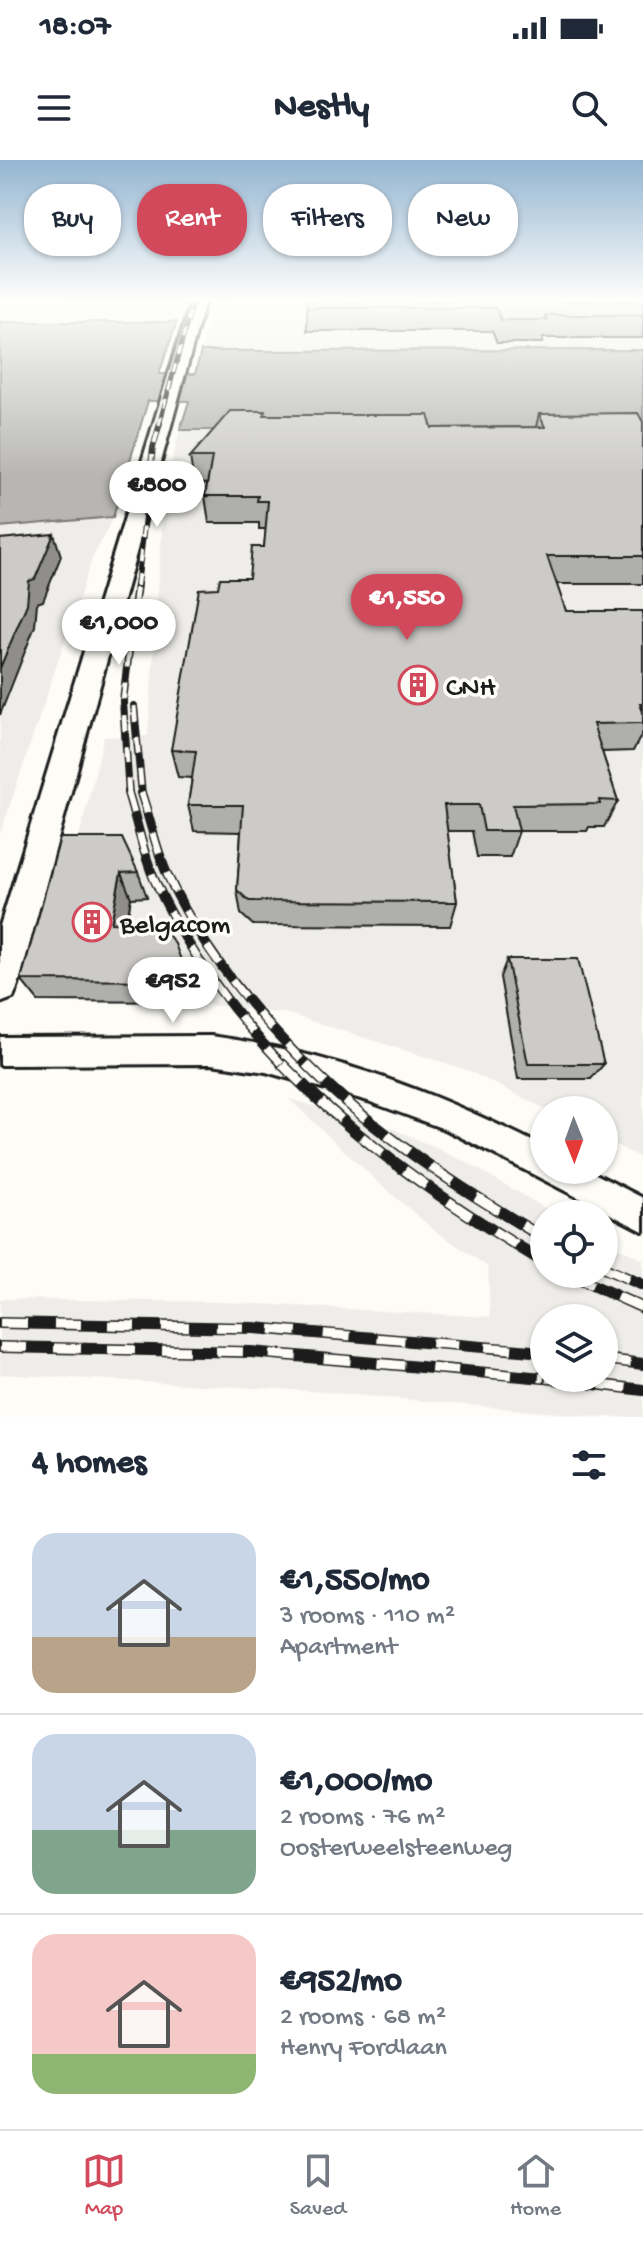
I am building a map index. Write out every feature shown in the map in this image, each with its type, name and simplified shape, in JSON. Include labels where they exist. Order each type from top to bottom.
[{"type":"main road","points":[[0,986],[181,360]]},
{"type":"street","points":[[0,1051],[211,1050],[266,1058],[368,1086],[455,1118],[530,1157]]},
{"type":"street","points":[[582,1184],[643,1215]]},
{"type":"shaded area","points":[[0,360],[164,360],[159,374],[195,374],[199,360],[643,360],[643,430],[180,430],[189,401],[148,401],[113,517],[0,527]]},
{"type":"shaded area","points":[[180,430],[643,430],[643,1159],[618,1146],[618,1096],[530,1096],[530,1102],[467,1070],[289,1014],[186,1002],[38,1001],[104,737],[148,736],[165,488]]},
{"type":"shaded area","points":[[113,517],[92,559],[0,835],[0,527]]},
{"type":"shaded area","points":[[289,1099],[392,1128],[468,1163],[531,1200],[530,1288],[618,1288],[618,1247],[643,1260],[643,1417],[600,1417],[313,1391],[0,1374],[0,1299],[221,1302],[490,1317],[488,1267],[433,1229]]},
{"type":"building","name":"CNH","points":[[230,411],[265,411],[264,415],[428,415],[432,428],[545,427],[539,414],[638,413],[643,422],[643,556],[547,556],[566,611],[643,611],[643,704],[640,704],[643,723],[593,724],[618,801],[513,805],[519,831],[484,831],[479,805],[444,805],[457,902],[249,901],[237,890],[243,805],[188,805],[196,751],[171,750],[199,589],[218,588],[220,578],[249,578],[252,547],[264,547],[268,501],[257,501],[258,496],[205,496],[212,457],[190,457]]},
{"type":"building","points":[[54,534],[35,579],[29,581],[27,604],[0,668],[0,539]]},
{"type":"building","name":"Belgacom","points":[[60,838],[122,838],[138,872],[121,873],[111,923],[161,925],[175,944],[181,960],[178,981],[21,980]]},
{"type":"building","points":[[507,959],[578,959],[604,1064],[528,1064]]},
{"type":"railway","points":[[159,425],[177,360]]},
{"type":"railway","points":[[137,586],[153,448],[160,423]]},
{"type":"railway","points":[[129,795],[123,701],[137,584]]},
{"type":"railway","points":[[134,706],[142,795]]},
{"type":"railway","points":[[128,793],[151,871],[181,931],[228,1001],[284,1065]]},
{"type":"railway","points":[[141,793],[163,864],[195,927],[247,1000],[307,1065]]},
{"type":"railway","points":[[284,1065],[374,1147],[474,1218],[530,1253]]},
{"type":"railway","points":[[307,1065],[361,1114],[419,1159],[530,1230]]},
{"type":"railway","points":[[618,1274],[643,1285]]},
{"type":"railway","points":[[599,1288],[643,1308]]},
{"type":"railway","points":[[0,1323],[254,1328],[530,1351]]},
{"type":"railway","points":[[0,1347],[251,1352],[530,1377]]},
{"type":"railway","points":[[618,1361],[643,1364]]},
{"type":"railway","points":[[618,1387],[643,1390]]},
{"type":"place","name":"CNH","points":[[418,685]]},
{"type":"place","name":"Belgacom","points":[[92,922]]}]
